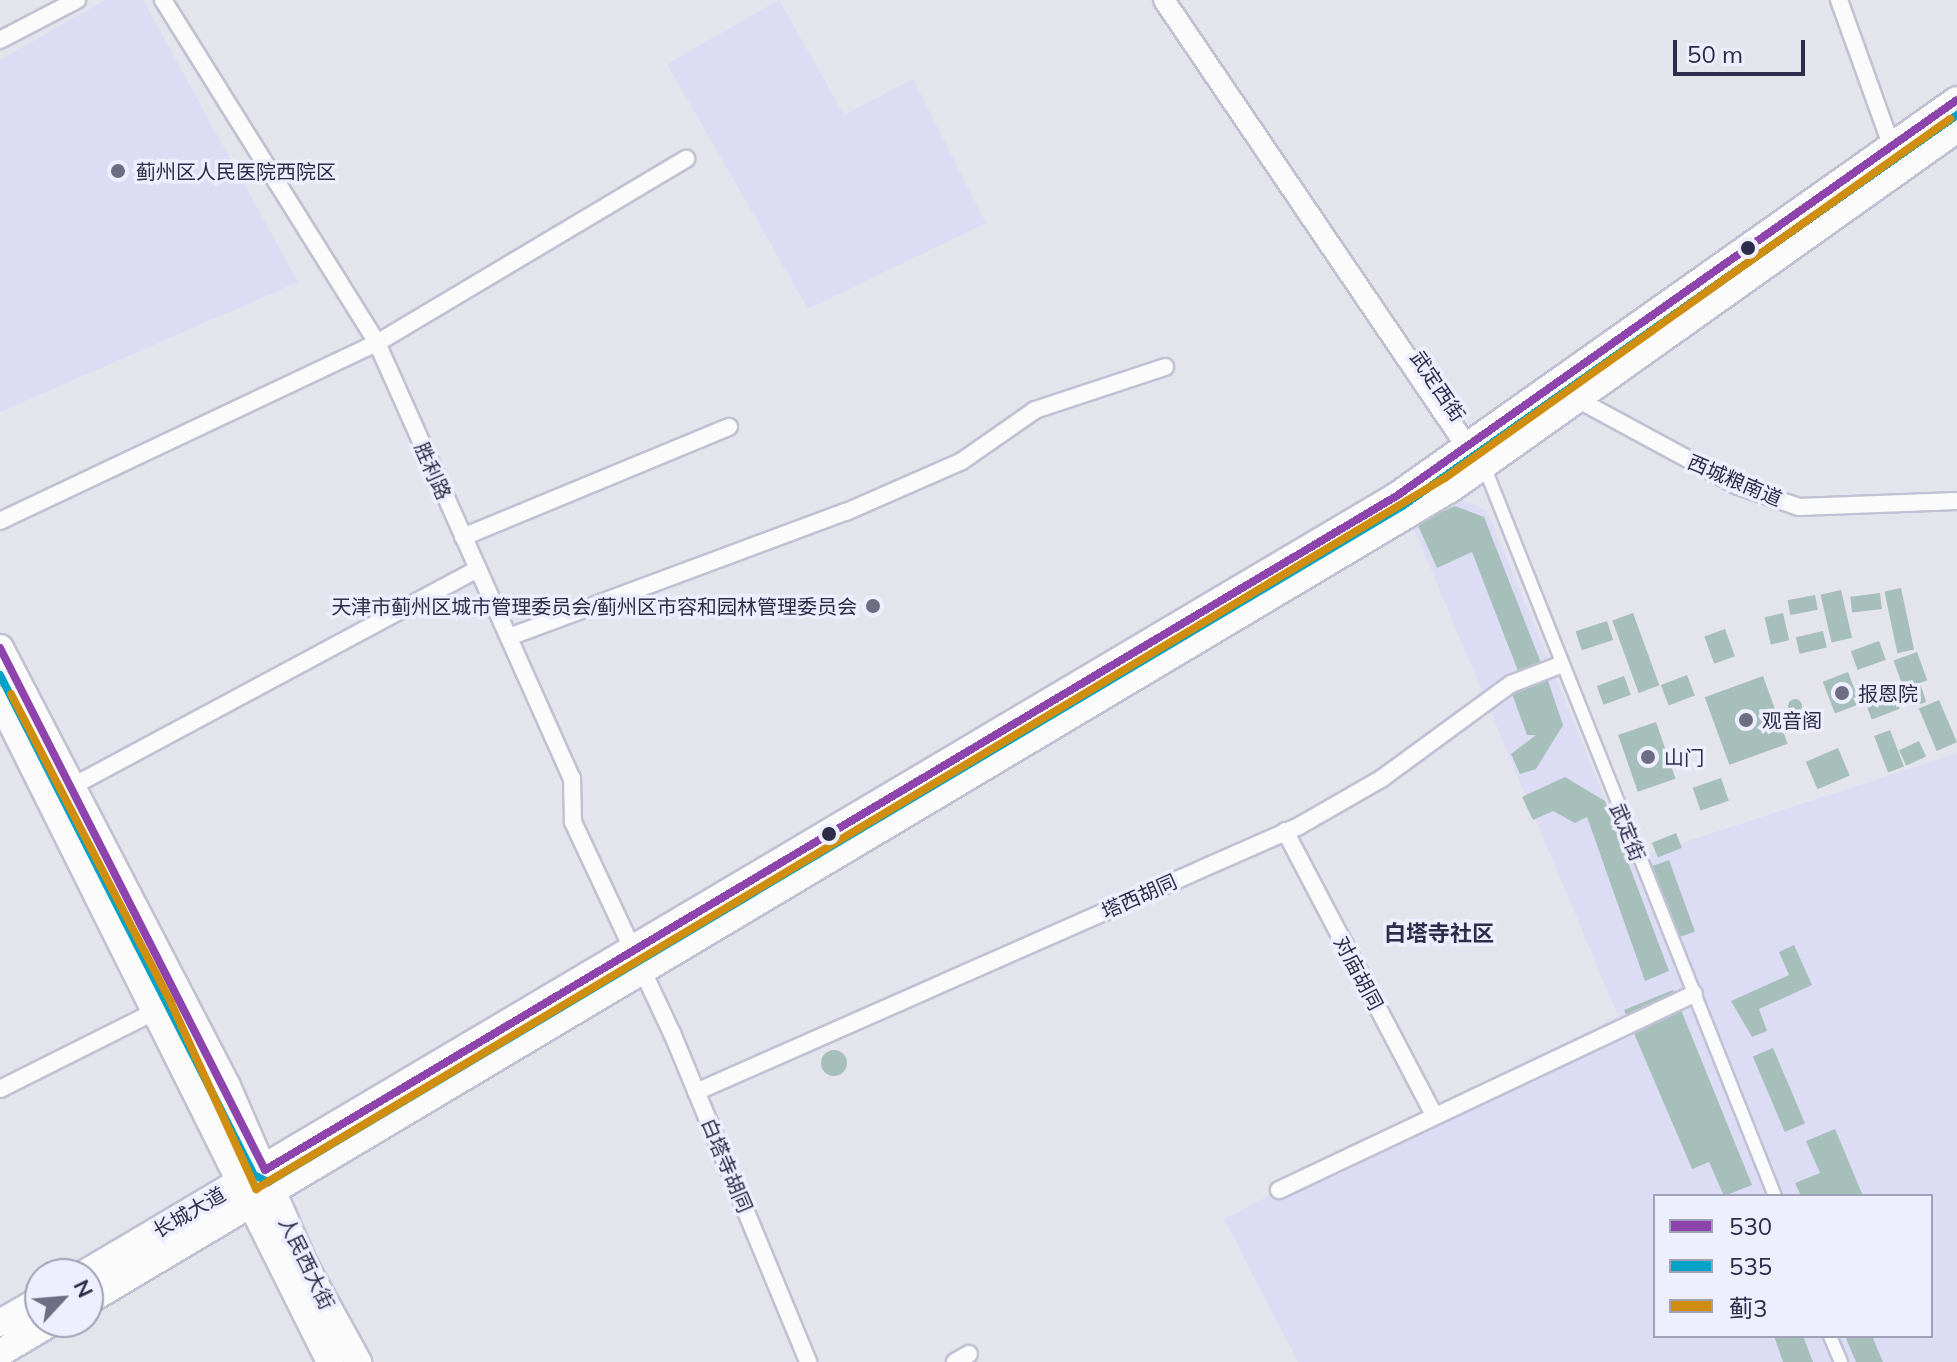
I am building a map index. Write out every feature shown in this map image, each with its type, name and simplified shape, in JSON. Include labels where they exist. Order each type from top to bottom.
[{"type":"main road","name":"长城大道","points":[[104,1264],[269,1181],[1475,452],[1575,398],[1897,158],[1957,100]]},
{"type":"main road","name":"长城大道","points":[[1475,452],[1897,158],[1957,129]]},
{"type":"main road","name":"人民西大街","points":[[0,648],[73,786],[358,1362]]},
{"type":"main road","name":"人民西大街","points":[[0,700],[160,1009],[246,1194],[330,1362]]},
{"type":"main road","name":"长城大道","points":[[104,1290],[246,1194]]},
{"type":"main road","points":[[0,1323],[24,1309]]},
{"type":"main road","points":[[0,1353],[25,1338]]},
{"type":"street","points":[[0,40],[77,0]]},
{"type":"street","name":"胜利路","points":[[163,0],[377,343],[476,570],[572,778],[573,822],[636,960]]},
{"type":"street","name":"武定西街","points":[[1164,0],[1475,452]]},
{"type":"street","name":"武定西街","points":[[1177,0],[1475,452]]},
{"type":"street","points":[[1839,0],[1897,158]]},
{"type":"street","points":[[0,521],[377,343],[686,159]]},
{"type":"street","points":[[509,637],[846,512],[962,461],[1035,410],[1165,367]]},
{"type":"street","name":"西城粮南道","points":[[1575,398],[1738,486],[1799,507],[1957,501]]},
{"type":"street","points":[[463,537],[729,427]]},
{"type":"street","name":"武定街","points":[[1475,452],[1774,1194]]},
{"type":"street","points":[[73,786],[476,570]]},
{"type":"street","name":"塔西胡同","points":[[696,1092],[1285,831],[1381,779],[1511,684],[1560,665]]},
{"type":"street","name":"对庙胡同","points":[[1285,831],[1434,1115]]},
{"type":"street","name":"白塔寺胡同","points":[[636,960],[696,1092],[808,1362]]},
{"type":"street","points":[[1279,1190],[1694,994]]},
{"type":"street","points":[[0,1089],[160,1009]]},
{"type":"street","points":[[1831,1338],[1841,1362]]},
{"type":"shaded area","name":"蓟州区人民医院西院区","points":[[105,0],[143,0],[298,282],[0,412],[0,60]]},
{"type":"shaded area","points":[[779,0],[844,115],[913,79],[986,223],[808,309],[667,64]]},
{"type":"shaded area","points":[[1460,499],[1487,510],[1630,860],[1957,753],[1957,1362],[1298,1362],[1224,1219],[1618,1016],[1412,524]]},
{"type":"building","points":[[1455,506],[1484,517],[1541,663],[1518,671],[1472,552],[1437,568],[1417,523]]},
{"type":"building","points":[[1901,588],[1914,650],[1897,653],[1884,592]]},
{"type":"building","points":[[1841,590],[1852,638],[1832,642],[1821,595]]},
{"type":"building","points":[[1880,593],[1882,609],[1852,613],[1850,597]]},
{"type":"building","points":[[1815,595],[1818,610],[1790,615],[1788,600]]},
{"type":"building","points":[[1633,613],[1659,685],[1639,693],[1612,621]]},
{"type":"building","points":[[1783,613],[1789,640],[1771,645],[1764,617]]},
{"type":"building","points":[[1607,621],[1613,640],[1582,650],[1576,631]]},
{"type":"building","points":[[1725,629],[1735,656],[1714,664],[1704,637]]},
{"type":"building","points":[[1823,631],[1827,648],[1800,654],[1796,637]]},
{"type":"building","points":[[1879,641],[1886,660],[1858,670],[1851,651]]},
{"type":"building","points":[[1917,652],[1927,680],[1904,689],[1894,661]]},
{"type":"building","name":"报恩院","points":[[1848,672],[1860,704],[1835,713],[1823,682]]},
{"type":"building","points":[[1687,675],[1695,696],[1669,706],[1661,685]]},
{"type":"building","points":[[1624,676],[1631,695],[1604,705],[1597,686]]},
{"type":"building","name":"观音阁","points":[[1763,676],[1788,744],[1729,765],[1705,697]]},
{"type":"building","points":[[1547,678],[1563,725],[1536,769],[1520,774],[1511,754],[1536,735],[1527,735],[1511,691]]},
{"type":"building","points":[[1920,683],[1926,702],[1914,706],[1908,687]]},
{"type":"building","points":[[1893,691],[1900,709],[1872,719],[1865,702]]},
{"type":"building","points":[[1795,699],[1802,706],[1795,713],[1788,706]]},
{"type":"building","points":[[1939,700],[1957,742],[1937,751],[1919,709]]},
{"type":"building","name":"山门","points":[[1656,722],[1676,779],[1638,792],[1618,735]]},
{"type":"building","points":[[1890,730],[1904,766],[1888,773],[1874,736]]},
{"type":"building","points":[[1919,741],[1926,756],[1906,766],[1899,750]]},
{"type":"building","points":[[1838,748],[1850,776],[1818,789],[1806,762]]},
{"type":"building","points":[[1565,777],[1605,801],[1669,971],[1645,981],[1587,817],[1575,823],[1553,811],[1533,820],[1522,797]]},
{"type":"building","points":[[1721,778],[1729,801],[1700,810],[1693,788]]},
{"type":"building","points":[[1676,833],[1682,848],[1658,858],[1652,843]]},
{"type":"building","points":[[1669,860],[1695,931],[1674,939],[1648,868]]},
{"type":"building","points":[[1794,945],[1812,985],[1759,1009],[1767,1031],[1752,1037],[1731,1001],[1789,975],[1779,952]]},
{"type":"building","points":[[1673,990],[1752,1185],[1723,1194],[1709,1162],[1692,1169],[1624,1010]]},
{"type":"building","points":[[1773,1048],[1805,1123],[1785,1132],[1753,1057]]},
{"type":"building","points":[[834,1050],[844,1053],[847,1063],[844,1073],[834,1076],[824,1073],[821,1063],[824,1053]]},
{"type":"building","points":[[1835,1129],[1862,1194],[1800,1194],[1795,1183],[1820,1173],[1806,1141]]},
{"type":"building","points":[[1775,1338],[1804,1338],[1813,1362],[1783,1362]]},
{"type":"building","points":[[1846,1338],[1873,1338],[1883,1362],[1856,1362]]},
{"type":"transit line","name":"530","points":[[0,648],[265,1170],[1398,495],[1957,100]]},
{"type":"transit line","name":"535","points":[[0,675],[254,1175],[268,1182],[1404,505],[1957,115]]},
{"type":"transit line","name":"蓟3","points":[[11,694],[171,1003],[256,1189],[1445,478],[1950,119]]},
{"type":"place","name":"蓟州区人民医院西院区","points":[[118,171]]},
{"type":"place","name":"天津市蓟州区城市管理委员会/蓟州区市容和园林管理委员会","points":[[873,606]]},
{"type":"place","name":"报恩院","points":[[1842,693]]},
{"type":"place","name":"观音阁","points":[[1746,720]]},
{"type":"place","name":"山门","points":[[1648,757]]},
{"type":"district","name":"白塔寺社区","points":[[1439,934]]}]
